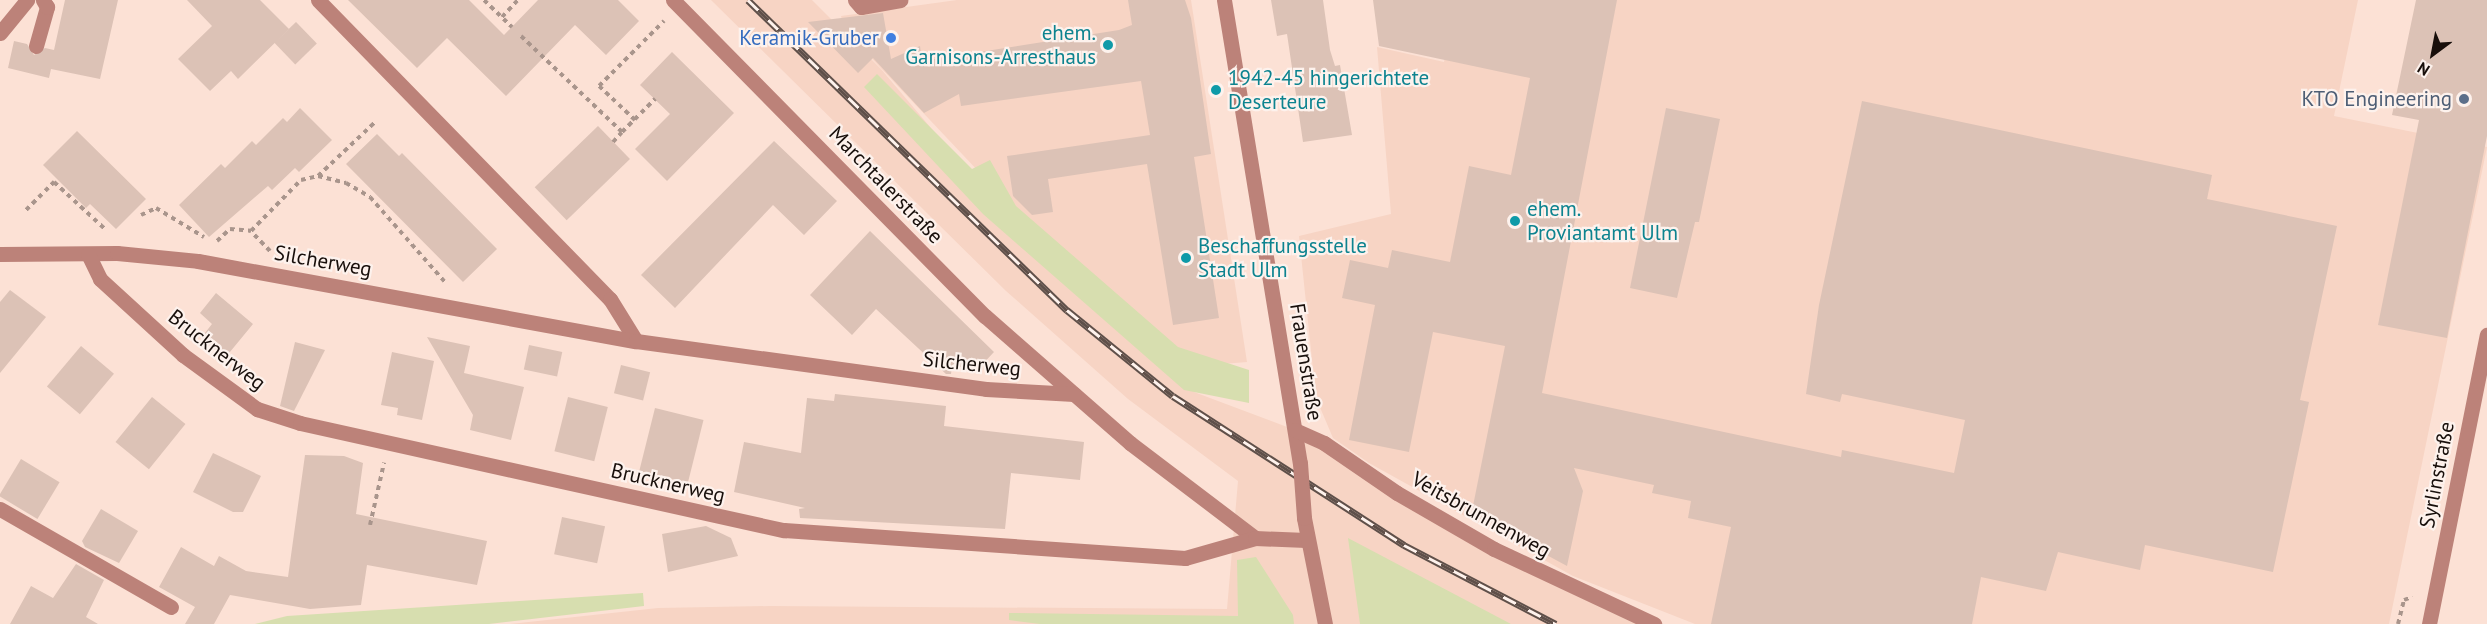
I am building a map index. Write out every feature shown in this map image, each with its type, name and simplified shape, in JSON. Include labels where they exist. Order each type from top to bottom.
[{"type":"street","points":[[0,33],[27,0]]},
{"type":"street","points":[[36,46],[46,7],[43,0]]},
{"type":"street","points":[[318,0],[609,299],[636,341]]},
{"type":"street","points":[[855,0],[861,7],[900,0]]},
{"type":"street","name":"Frauenstraße","points":[[1224,0],[1296,430],[1306,540],[1325,624]]},
{"type":"street","name":"Marchtalerstraße","points":[[676,3],[985,315],[1074,394]]},
{"type":"street","name":"Silcherweg","points":[[0,254],[117,254],[198,261],[456,306],[636,341],[986,389],[1074,394]]},
{"type":"street","name":"Brucknerweg","points":[[88,254],[100,279],[167,340],[257,409],[300,423],[784,530],[1185,558],[1255,538],[1306,540]]},
{"type":"street","name":"Syrlinstraße","points":[[2429,624],[2487,335]]},
{"type":"street","points":[[1074,394],[1130,443],[1255,538]]},
{"type":"street","name":"Veitsbrunnenweg","points":[[1296,430],[1324,443],[1397,493],[1494,549],[1654,624]]},
{"type":"street","points":[[0,509],[171,607]]},
{"type":"path","points":[[484,0],[512,27]]},
{"type":"path","points":[[502,17],[518,0]]},
{"type":"path","points":[[634,120],[599,86],[676,3]]},
{"type":"path","points":[[521,36],[622,132]]},
{"type":"path","points":[[613,142],[655,99]]},
{"type":"path","points":[[318,176],[374,123]]},
{"type":"path","points":[[251,231],[301,180],[318,176],[345,183],[370,197],[436,268],[456,306]]},
{"type":"path","points":[[26,210],[54,183],[110,234],[117,254]]},
{"type":"path","points":[[141,215],[156,208],[214,244],[230,229],[251,231],[278,259],[279,275]]},
{"type":"path","points":[[370,525],[388,441]]},
{"type":"shaded area","points":[[711,0],[812,0],[881,69],[1040,257],[1194,392],[1295,430],[1397,493],[1654,624],[510,624],[658,608],[770,606],[1227,609],[1238,481],[1128,399],[1006,291]]},
{"type":"shaded area","points":[[957,0],[1191,0],[1247,362],[1186,367],[1046,243],[844,29],[841,16]]},
{"type":"shaded area","points":[[1530,0],[2358,0],[2334,116],[2487,147],[2389,624],[1695,624],[1573,576],[1369,463],[1333,438],[1316,398],[1299,236],[1391,214],[1377,47],[1444,62],[1453,15]]},
{"type":"green space","points":[[877,74],[972,169],[990,160],[1016,206],[1178,347],[1249,370],[1249,403],[1184,390],[983,214],[864,87]]},
{"type":"green space","points":[[1348,538],[1511,624],[1360,624]]},
{"type":"green space","points":[[1256,557],[1293,615],[1294,624],[1040,624],[1009,620],[1009,613],[1238,616],[1237,560]]},
{"type":"green space","points":[[643,593],[644,606],[489,624],[255,624],[287,616]]},
{"type":"building","points":[[65,0],[118,0],[100,79],[51,69],[49,78],[8,68],[14,41],[27,44],[34,55],[45,48],[54,50]]},
{"type":"building","points":[[187,0],[260,0],[289,29],[238,79],[231,71],[210,91],[178,59],[212,26]]},
{"type":"building","points":[[348,0],[469,0],[504,35],[538,0],[618,0],[639,21],[606,55],[575,25],[506,96],[447,38],[417,68]]},
{"type":"building","points":[[1128,0],[1185,0],[1191,18],[1211,154],[1194,157],[1219,318],[1173,325],[1147,164],[1048,179],[1053,212],[1032,215],[1013,196],[1007,156],[1150,135],[1141,81],[961,106],[959,94],[924,113],[873,58],[858,73],[808,22],[883,13],[891,59],[920,46],[922,61],[1119,30],[1132,25]]},
{"type":"building","points":[[1271,0],[1323,0],[1330,50],[1335,66],[1340,65],[1352,135],[1303,142],[1287,34],[1277,36]]},
{"type":"building","points":[[1373,0],[1617,0],[1542,393],[1841,457],[1842,450],[1954,473],[1965,420],[1842,394],[1840,402],[1806,394],[1819,305],[1862,101],[2212,175],[2207,199],[2337,226],[2300,400],[2309,402],[2273,572],[2145,545],[2140,570],[2058,552],[2046,591],[1981,577],[1972,624],[1711,624],[1731,527],[1688,518],[1691,501],[1652,493],[1654,485],[1574,468],[1583,491],[1567,566],[1515,538],[1516,530],[1471,516],[1505,346],[1433,332],[1409,452],[1349,440],[1375,305],[1342,298],[1350,260],[1388,268],[1392,250],[1450,262],[1469,166],[1511,175],[1530,78],[1379,46]]},
{"type":"building","points":[[2416,0],[2487,0],[2487,136],[2447,338],[2378,325],[2419,120],[2392,115]]},
{"type":"building","points":[[296,22],[317,44],[295,64],[274,43]]},
{"type":"building","points":[[672,52],[734,113],[667,181],[635,149],[670,114],[640,85]]},
{"type":"building","points":[[300,108],[332,140],[299,172],[295,168],[272,190],[268,186],[209,237],[179,205],[221,164],[225,168],[252,141],[256,145],[283,118],[287,122]]},
{"type":"building","points":[[1666,108],[1720,119],[1699,222],[1695,222],[1677,298],[1630,288]]},
{"type":"building","points":[[598,126],[630,159],[567,220],[535,187]]},
{"type":"building","points":[[77,131],[146,199],[116,229],[90,204],[86,208],[43,165]]},
{"type":"building","points":[[377,134],[399,156],[402,153],[497,249],[463,282],[346,164]]},
{"type":"building","points":[[774,141],[837,201],[804,235],[773,205],[675,308],[641,275]]},
{"type":"building","points":[[870,231],[994,352],[978,369],[952,366],[951,374],[946,374],[876,309],[852,335],[810,295]]},
{"type":"building","points":[[10,290],[46,317],[0,373],[0,302]]},
{"type":"building","points":[[216,293],[253,324],[225,358],[201,338],[212,324],[200,313]]},
{"type":"building","points":[[427,337],[470,346],[464,373],[524,387],[511,440],[470,430],[473,415]]},
{"type":"building","points":[[295,342],[325,350],[294,411],[280,406]]},
{"type":"building","points":[[529,345],[562,352],[557,377],[524,369]]},
{"type":"building","points":[[81,346],[114,374],[80,414],[47,387]]},
{"type":"building","points":[[392,352],[434,361],[422,420],[397,415],[398,408],[381,405]]},
{"type":"building","points":[[621,365],[650,372],[643,400],[614,393]]},
{"type":"building","points":[[835,394],[946,406],[944,426],[1084,442],[1080,480],[1011,473],[1005,529],[800,518],[799,509],[805,508],[734,492],[744,442],[801,453],[807,398],[834,401]]},
{"type":"building","points":[[152,397],[185,424],[149,469],[115,442]]},
{"type":"building","points":[[568,397],[608,407],[594,461],[554,451]]},
{"type":"building","points":[[655,408],[704,420],[688,483],[639,471]]},
{"type":"building","points":[[213,453],[261,476],[243,512],[233,512],[193,492]]},
{"type":"building","points":[[305,455],[344,456],[363,463],[356,514],[487,541],[477,585],[367,565],[361,605],[310,609],[230,595],[214,624],[185,624],[195,607],[159,587],[181,547],[214,566],[219,556],[246,571],[288,577]]},
{"type":"building","points":[[21,459],[60,482],[37,519],[0,497]]},
{"type":"building","points":[[101,509],[138,531],[119,563],[85,547],[82,541]]},
{"type":"building","points":[[562,517],[605,526],[597,563],[554,554]]},
{"type":"building","points":[[706,526],[731,538],[738,556],[668,572],[662,534]]},
{"type":"building","points":[[76,564],[104,580],[86,617],[98,624],[10,624],[31,586],[53,598]]},
{"type":"railway","points":[[748,0],[1067,310],[1173,396],[1404,545],[1556,624]]},
{"type":"place","name":"Keramik-Gruber","points":[[891,38]]},
{"type":"place","name":"ehem. Garnisons-Arresthaus","points":[[1108,45]]},
{"type":"place","name":"1942-45 hingerichtete Deserteure","points":[[1216,90]]},
{"type":"place","name":"KTO Engineering","points":[[2464,99]]},
{"type":"place","name":"ehem. Proviantamt Ulm","points":[[1515,221]]},
{"type":"place","name":"Beschaffungsstelle Stadt Ulm","points":[[1186,258]]}]
